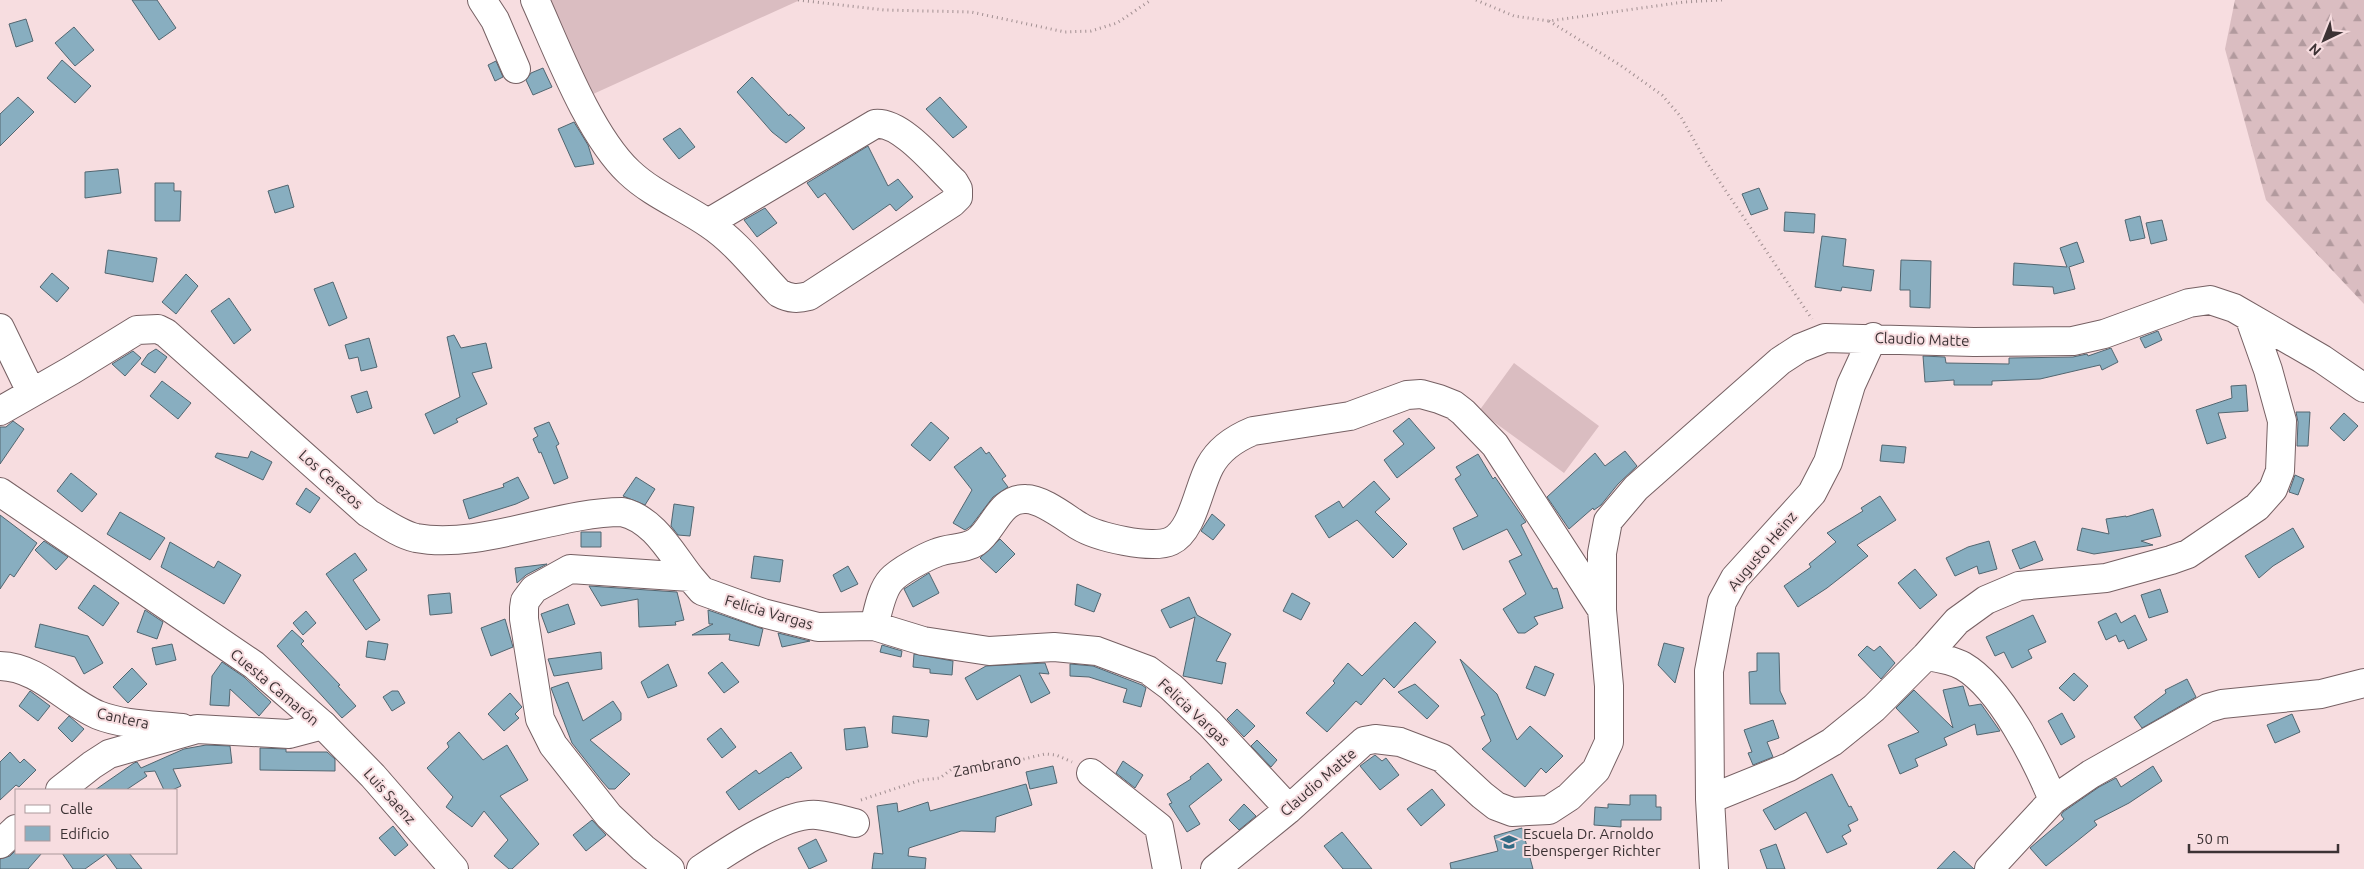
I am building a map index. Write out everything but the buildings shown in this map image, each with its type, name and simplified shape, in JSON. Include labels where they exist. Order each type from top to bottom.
[{"type":"street","points":[[482,0],[495,20],[516,69]]},
{"type":"street","points":[[535,0],[570,78],[606,145],[619,162],[640,182],[708,223],[725,236],[780,293],[794,298],[809,296],[952,203],[958,197],[958,189],[902,133],[888,124],[875,124],[708,223]]},
{"type":"street","name":"Claudio Matte","points":[[1215,869],[1288,809],[1364,742],[1375,739],[1400,742],[1442,758],[1482,795],[1512,812],[1549,810],[1558,806],[1569,797],[1596,770],[1609,742],[1609,686],[1602,610],[1602,552],[1608,521],[1636,488],[1780,361],[1800,348],[1824,338],[1873,337],[1974,342],[2073,341],[2104,334],[2190,303],[2210,300],[2234,308],[2322,359],[2364,388]]},
{"type":"street","points":[[1710,799],[1789,767],[1832,742],[1874,708],[1957,622],[1986,600],[2019,586],[2106,578],[2188,554],[2256,507],[2273,489],[2280,471],[2282,421],[2268,370],[2250,319]]},
{"type":"street","points":[[0,328],[31,392]]},
{"type":"street","name":"Los Cerezos","points":[[0,410],[72,370],[137,330],[158,329],[166,333],[368,513],[393,529],[415,538],[459,539],[622,512],[636,516],[652,528],[690,577]]},
{"type":"street","name":"Augusto Heinz","points":[[1714,869],[1710,799],[1709,671],[1722,602],[1735,578],[1812,493],[1828,462],[1851,385],[1873,337]]},
{"type":"street","name":"Claudio Matte","points":[[874,626],[887,585],[894,577],[937,552],[957,549],[977,541],[998,513],[1006,506],[1019,500],[1027,499],[1045,506],[1096,534],[1146,544],[1164,544],[1172,541],[1192,518],[1197,496],[1215,459],[1238,438],[1253,431],[1350,416],[1407,395],[1421,394],[1439,398],[1458,409],[1495,445],[1602,610]]},
{"type":"street","name":"Cuesta Camarón","points":[[0,492],[254,665],[323,725]]},
{"type":"street","points":[[670,869],[643,848],[609,816],[553,745],[540,719],[524,620],[524,608],[525,601],[534,589],[570,569],[690,577]]},
{"type":"street","name":"Felicia Vargas","points":[[690,577],[702,591],[763,613],[818,627],[874,626],[923,641],[989,650],[1054,647],[1097,651],[1148,670],[1171,687],[1210,724],[1288,809]]},
{"type":"street","points":[[1926,656],[1954,662],[1966,668],[1982,682],[1998,701],[2024,741],[2040,768],[2053,800]]},
{"type":"street","name":"Cantera","points":[[0,666],[38,677],[86,710],[101,716],[197,729]]},
{"type":"street","points":[[1989,869],[2053,800],[2091,774],[2208,708],[2222,704],[2321,694],[2364,683]]},
{"type":"street","name":"Cuesta Camarón","points":[[61,789],[109,754],[197,729],[289,734],[323,725]]},
{"type":"street","name":"Luis Saenz","points":[[323,725],[373,776],[454,869]]},
{"type":"street","points":[[1090,773],[1160,827],[1167,869]]},
{"type":"street","points":[[701,869],[734,860],[790,819],[857,812]]},
{"type":"street","points":[[0,844],[15,830]]},
{"type":"path","points":[[798,0],[884,10],[971,12],[1065,32],[1091,31],[1117,23],[1151,0]]},
{"type":"path","points":[[1476,0],[1514,16],[1550,21],[1684,2],[1722,0]]},
{"type":"path","points":[[1550,21],[1620,65],[1662,95],[1681,117],[1706,160],[1824,338]]},
{"type":"path","name":"Zambrano","points":[[857,812],[921,780],[940,778],[952,769],[982,769],[1045,754],[1056,755],[1070,760],[1090,773]]},
{"type":"green space","points":[[548,0],[800,0],[591,95]]},
{"type":"green space","points":[[2235,0],[2364,0],[2364,304],[2266,200],[2225,49]]},
{"type":"green space","points":[[1514,363],[1599,426],[1564,473],[1479,411]]},
{"type":"place","name":"Escuela Dr. Arnoldo Ebensperger Richter","points":[[1509,842]]}]
